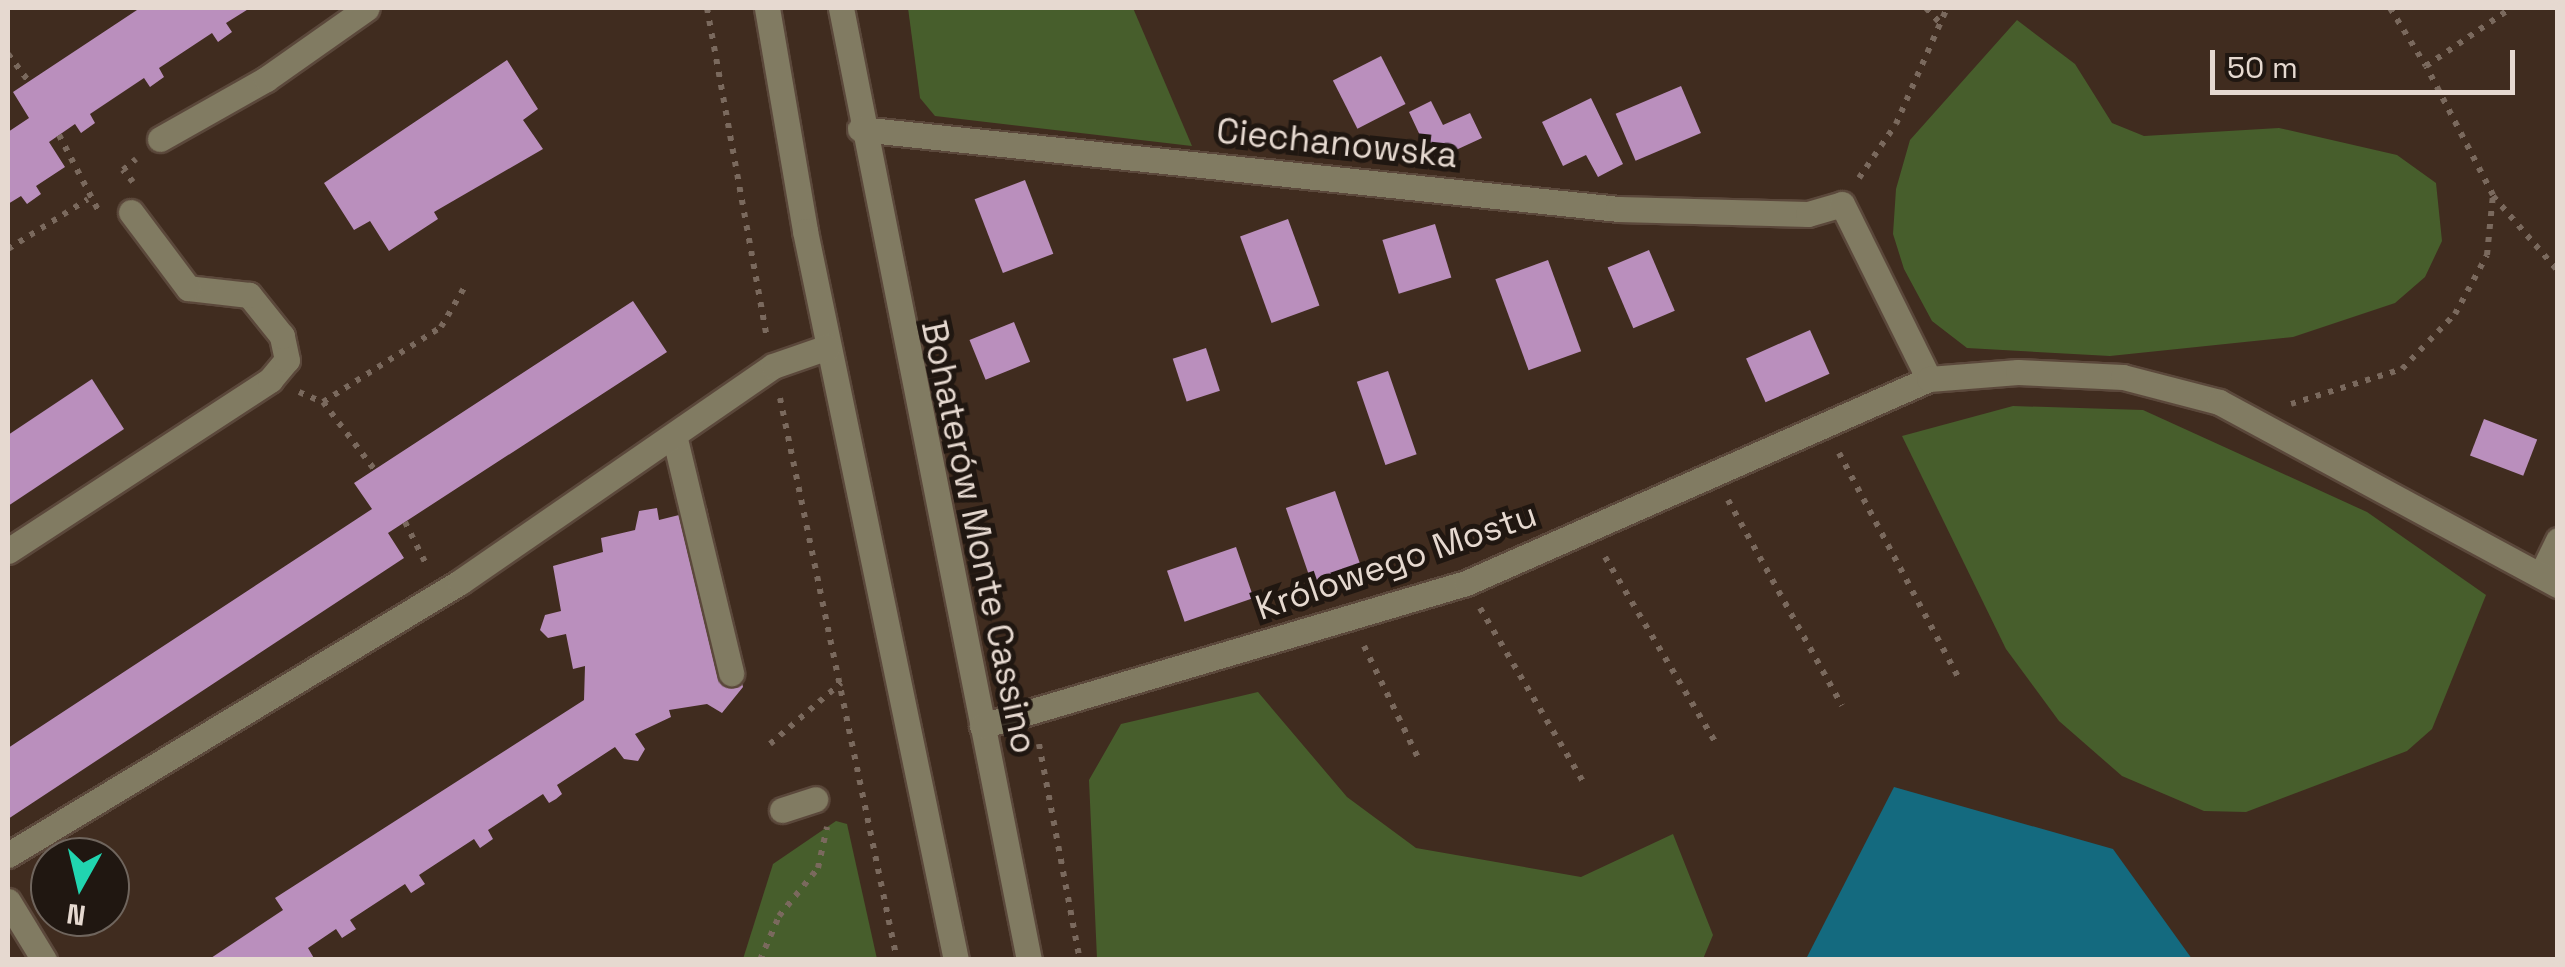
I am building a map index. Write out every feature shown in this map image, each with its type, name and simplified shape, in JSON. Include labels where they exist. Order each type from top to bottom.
[{"type":"street","points":[[160,139],[266,79],[367,8]]},
{"type":"street","points":[[767,8],[828,348],[956,960]]},
{"type":"street","name":"Bohaterów Monte Cassino","points":[[841,8],[860,129],[1029,960]]},
{"type":"street","name":"Ciechanowska","points":[[860,129],[1618,209],[1808,214],[1842,204]]},
{"type":"street","points":[[1842,204],[1929,380]]},
{"type":"street","points":[[8,551],[270,380],[287,360],[282,336],[249,295],[188,288],[131,212]]},
{"type":"street","points":[[8,854],[441,592],[675,439],[773,366],[828,348]]},
{"type":"street","name":"Królowego Mostu","points":[[982,726],[1466,583],[1822,422],[1929,380],[2018,372],[2123,377],[2252,415],[2549,580]]},
{"type":"street","points":[[675,439],[731,673]]},
{"type":"street","points":[[2549,580],[2558,540]]},
{"type":"street","points":[[782,810],[822,808]]},
{"type":"street","points":[[8,901],[44,960]]},
{"type":"path","points":[[707,8],[773,366],[897,960]]},
{"type":"path","points":[[1926,8],[1940,23]]},
{"type":"path","points":[[1842,204],[1896,124],[1947,8]]},
{"type":"path","points":[[2390,8],[2426,66],[2492,195],[2558,271]]},
{"type":"path","points":[[2426,66],[2511,8]]},
{"type":"path","points":[[8,54],[28,82]]},
{"type":"path","points":[[8,250],[88,199],[60,134]]},
{"type":"path","points":[[2252,415],[2402,368],[2455,314],[2488,255],[2492,195]]},
{"type":"path","points":[[374,469],[323,402],[440,326],[464,288]]},
{"type":"path","points":[[1822,422],[1958,677]]},
{"type":"path","points":[[1713,472],[1842,706]]},
{"type":"path","points":[[405,522],[441,592]]},
{"type":"path","points":[[1589,530],[1717,745]]},
{"type":"path","points":[[1466,583],[1584,783]]},
{"type":"path","points":[[1350,618],[1420,762]]},
{"type":"path","points":[[770,744],[841,683]]},
{"type":"path","points":[[1044,710],[1048,730],[1038,749],[1080,960]]},
{"type":"path","points":[[760,960],[779,916],[818,868],[822,808]]},
{"type":"green space","points":[[908,8],[1133,8],[1192,146],[935,116],[920,98]]},
{"type":"green space","points":[[2017,20],[2075,64],[2112,123],[2144,136],[2279,128],[2397,155],[2436,183],[2442,241],[2425,277],[2395,303],[2293,337],[2110,356],[1967,348],[1932,321],[1904,269],[1893,234],[1896,189],[1910,140]]},
{"type":"green space","points":[[2013,406],[2143,410],[2367,512],[2486,595],[2432,729],[2407,751],[2246,812],[2204,811],[2122,776],[2059,721],[2006,649],[1902,436]]},
{"type":"green space","points":[[1258,692],[1347,797],[1416,848],[1581,877],[1673,834],[1713,935],[1703,959],[1097,959],[1089,780],[1121,724]]},
{"type":"green space","points":[[836,821],[847,824],[877,959],[743,959],[773,864]]},
{"type":"water","points":[[1894,787],[2113,849],[2192,959],[1806,959]]},
{"type":"building","points":[[140,8],[250,8],[226,23],[232,32],[218,42],[212,33],[159,68],[164,77],[150,87],[144,78],[90,114],[95,123],[81,133],[75,124],[49,142],[65,167],[36,186],[41,194],[27,204],[21,196],[8,204],[8,132],[29,118],[13,92]]},
{"type":"building","points":[[1381,56],[1406,104],[1357,129],[1333,81]]},
{"type":"building","points":[[507,60],[538,109],[523,120],[543,149],[434,212],[438,219],[389,251],[370,221],[354,230],[324,183]]},
{"type":"building","points":[[1681,86],[1701,133],[1636,161],[1616,114]]},
{"type":"building","points":[[1591,98],[1623,164],[1598,177],[1586,155],[1563,166],[1542,122]]},
{"type":"building","points":[[1431,101],[1443,125],[1470,113],[1482,138],[1432,161],[1409,112]]},
{"type":"building","points":[[1025,180],[1053,254],[1003,273],[975,199]]},
{"type":"building","points":[[1288,219],[1319,305],[1272,323],[1240,236]]},
{"type":"building","points":[[1435,224],[1451,278],[1399,294],[1382,240]]},
{"type":"building","points":[[1649,250],[1675,311],[1633,328],[1608,268]]},
{"type":"building","points":[[1548,260],[1581,351],[1529,370],[1495,279]]},
{"type":"building","points":[[633,301],[667,352],[388,533],[404,558],[8,819],[8,748],[372,509],[354,483]]},
{"type":"building","points":[[1014,322],[1030,362],[986,380],[969,340]]},
{"type":"building","points":[[1810,330],[1830,374],[1766,402],[1746,358]]},
{"type":"building","points":[[1206,348],[1220,391],[1187,402],[1173,359]]},
{"type":"building","points":[[1388,371],[1417,454],[1385,465],[1357,382]]},
{"type":"building","points":[[92,379],[124,429],[8,506],[8,435]]},
{"type":"building","points":[[2484,419],[2537,439],[2523,476],[2470,455]]},
{"type":"building","points":[[1335,491],[1363,573],[1314,590],[1286,508]]},
{"type":"building","points":[[657,508],[659,520],[707,508],[743,687],[722,713],[707,704],[669,710],[671,717],[635,734],[645,749],[638,761],[624,759],[615,747],[557,785],[562,794],[556,799],[549,803],[543,794],[488,830],[493,839],[480,848],[474,839],[419,875],[425,884],[411,893],[405,884],[350,920],[356,929],[342,938],[336,929],[308,948],[315,960],[208,960],[283,910],[275,898],[584,700],[585,666],[573,669],[566,634],[548,638],[540,630],[545,615],[561,611],[553,566],[603,552],[601,538],[635,530],[639,511]]},
{"type":"building","points":[[1236,547],[1254,598],[1185,622],[1167,571]]}]
